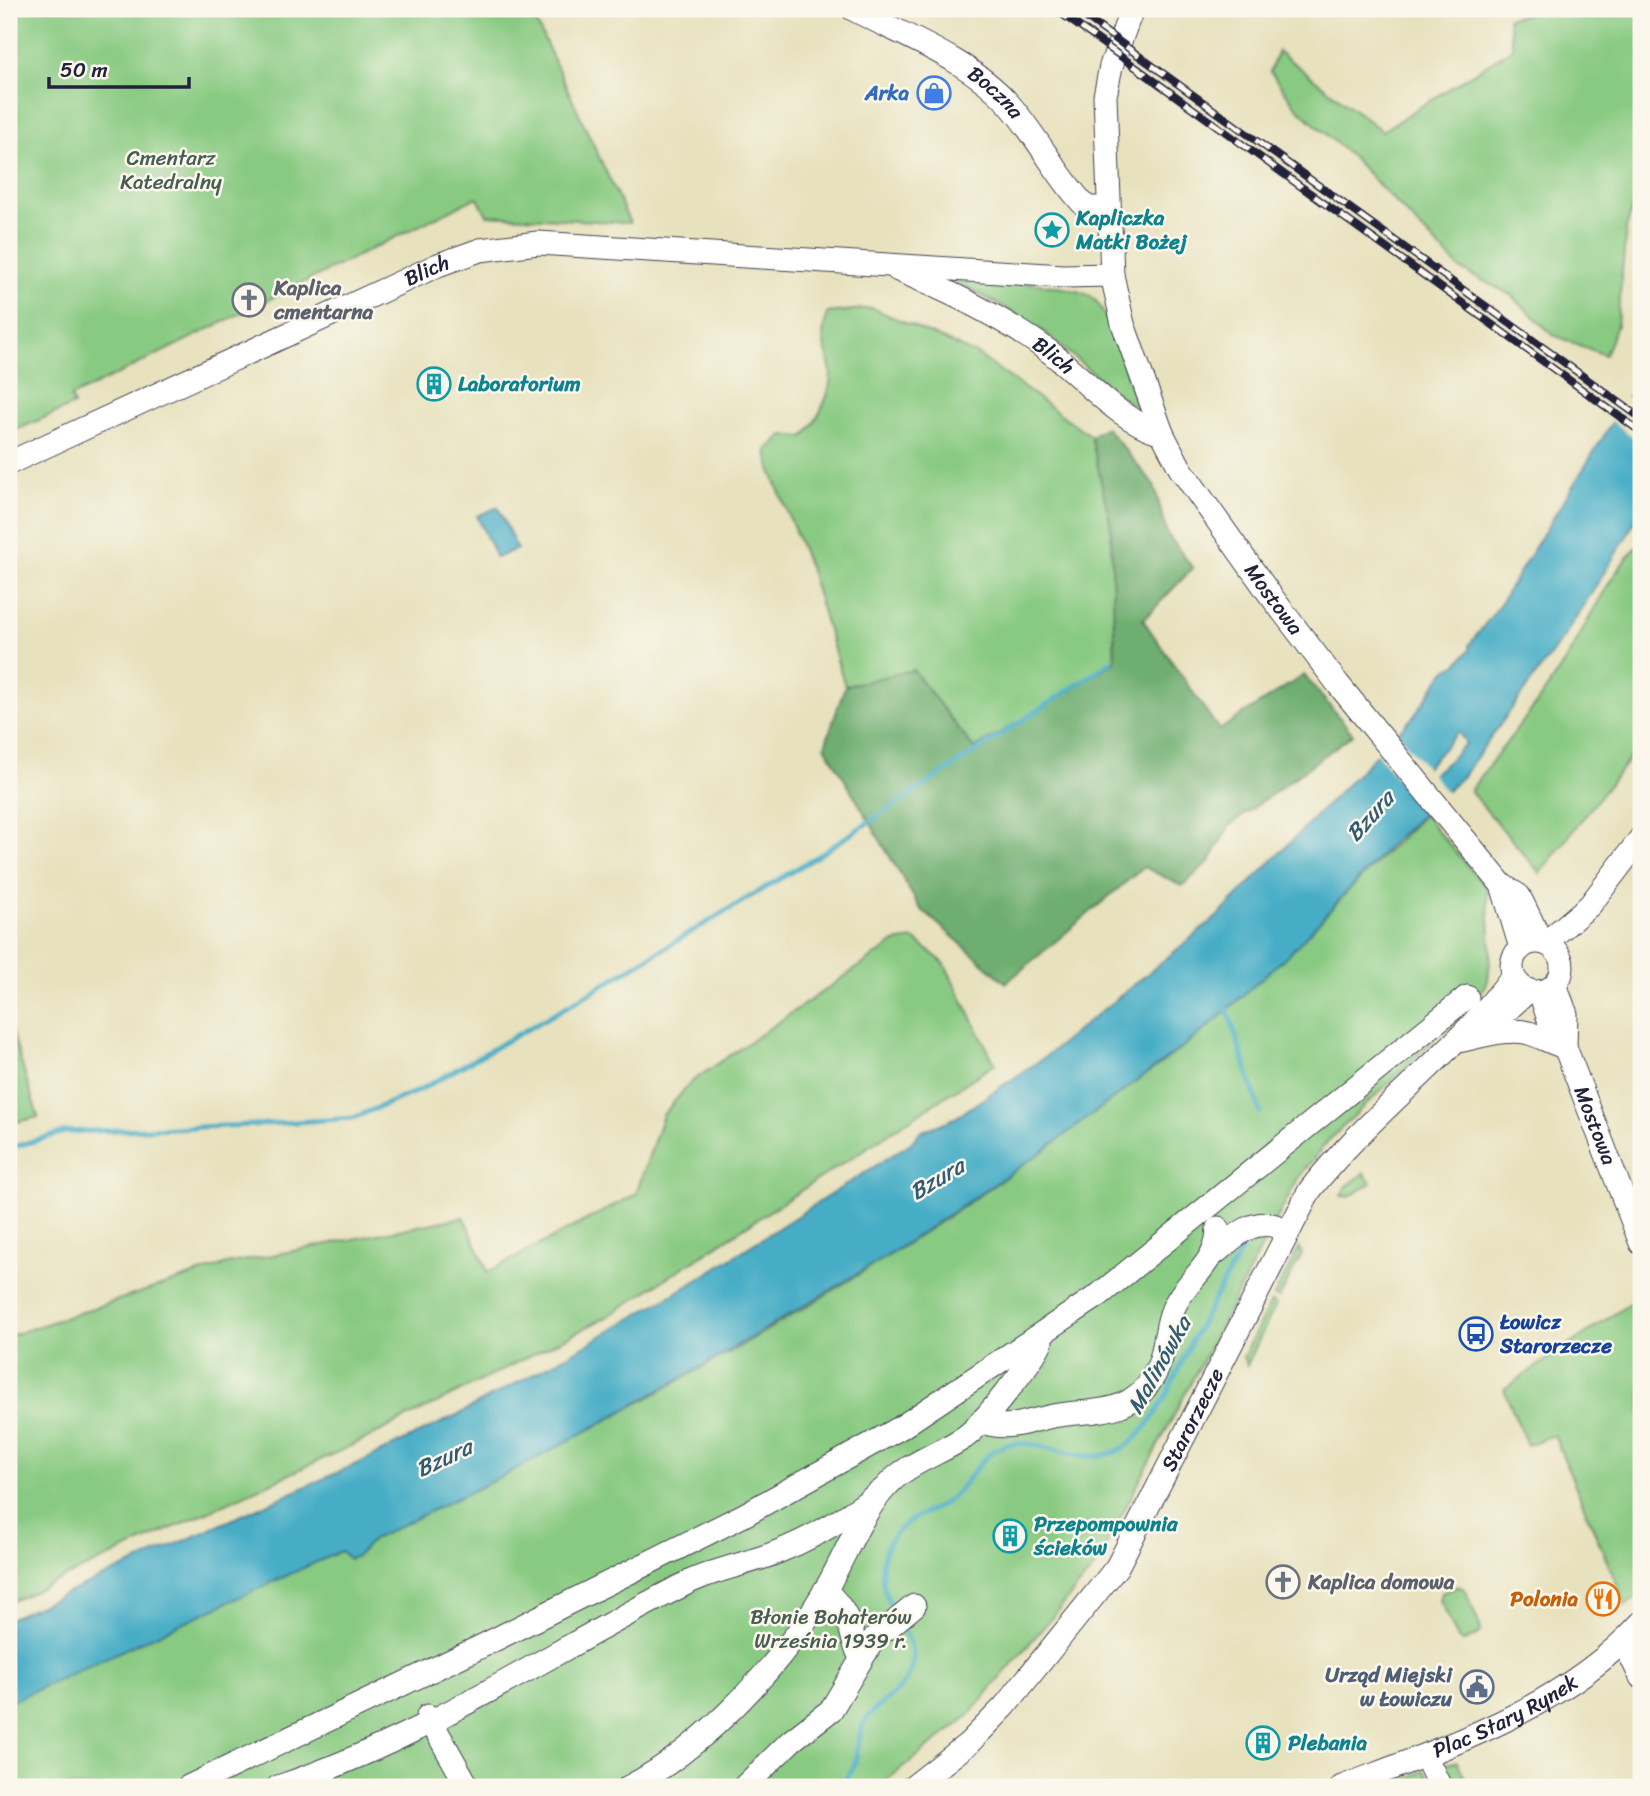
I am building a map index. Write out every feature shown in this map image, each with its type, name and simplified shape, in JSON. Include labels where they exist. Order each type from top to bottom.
[{"type":"street","name":"Boczna","points":[[853,9],[961,66],[989,85],[1032,133],[1087,208],[1107,208]]},
{"type":"street","name":"Mostowa","points":[[1132,9],[1106,85],[1104,129],[1107,208],[1112,275],[1123,324],[1162,433],[1180,468],[1218,525],[1338,684],[1500,882],[1518,896],[1542,947]]},
{"type":"street","name":"Blich","points":[[9,463],[414,276],[481,250],[538,243],[883,264],[940,277],[1112,275]]},
{"type":"street","name":"Blich","points":[[940,277],[1078,374],[1120,412],[1139,425],[1162,433]]},
{"type":"street","points":[[1542,947],[1562,974],[1534,986],[1512,960],[1542,947],[1590,905],[1641,838]]},
{"type":"street","name":"Mostowa","points":[[1534,986],[1565,1047],[1641,1243]]},
{"type":"street","name":"Starorzecze","points":[[913,1787],[969,1743],[1005,1706],[1099,1593],[1133,1539],[1310,1190],[1333,1160],[1458,1041],[1534,986]]},
{"type":"street","points":[[188,1787],[480,1647],[744,1515],[901,1428],[1043,1335],[1178,1234],[1467,997]]},
{"type":"street","points":[[1458,1041],[1513,1031],[1530,1034],[1565,1047]]},
{"type":"street","points":[[1212,1255],[1246,1229],[1265,1224],[1276,1226]]},
{"type":"street","points":[[981,1421],[1004,1427],[1021,1427],[1043,1418],[1103,1412],[1136,1397],[1158,1368],[1176,1302],[1212,1255],[1218,1241],[1218,1228]]},
{"type":"street","points":[[278,1787],[358,1757],[693,1580],[798,1544],[847,1516],[933,1452],[965,1437],[981,1421],[1038,1348],[1043,1335]]},
{"type":"street","points":[[629,1787],[664,1766],[729,1709],[778,1657],[825,1590],[860,1524],[884,1489]]},
{"type":"street","points":[[825,1590],[842,1607],[854,1648],[861,1657]]},
{"type":"street","points":[[744,1787],[791,1741],[831,1710],[861,1657],[903,1614]]},
{"type":"street","points":[[1641,1623],[1624,1642],[1641,1677]]},
{"type":"street","name":"Plac Stary Rynek","points":[[1346,1786],[1455,1743],[1516,1714],[1589,1671],[1624,1642]]},
{"type":"street","points":[[430,1720],[468,1787]]},
{"type":"street","points":[[1430,1766],[1440,1787]]},
{"type":"green space","name":"Cmentarz Katedralny","points":[[9,9],[530,9],[630,223],[487,215],[477,197],[71,397],[74,405],[9,433]]},
{"type":"green space","points":[[1555,9],[1641,9],[1641,178],[1626,229],[1617,325],[1605,355],[1553,335],[1511,295],[1460,269],[1354,159],[1297,108],[1270,71],[1278,51],[1382,131],[1513,48],[1508,18]]},
{"type":"green space","points":[[955,278],[1050,286],[1069,289],[1094,299],[1113,335],[1138,411],[1044,332],[1015,313],[954,281]]},
{"type":"green space","points":[[872,308],[978,355],[1091,436],[1111,526],[1115,662],[974,749],[913,670],[845,686],[809,567],[770,468],[767,450],[783,435],[804,437],[819,414],[827,395],[831,376],[823,337],[827,313]]},
{"type":"green space","points":[[1106,427],[1154,485],[1167,534],[1193,568],[1143,620],[1219,730],[1304,675],[1353,734],[1229,826],[1210,861],[1182,886],[1144,867],[1006,983],[920,908],[825,746],[845,686],[913,670],[974,749],[1115,662],[1111,526],[1091,436]]},
{"type":"green space","points":[[1641,543],[1641,744],[1540,873],[1470,791],[1545,691],[1619,568]]},
{"type":"green space","name":"Błonie Bohaterów Września 1939 r.","points":[[1424,815],[1487,888],[1491,949],[1488,980],[1478,998],[1327,1142],[1298,1178],[1094,1568],[966,1718],[878,1787],[9,1787],[9,1702],[341,1550],[349,1559],[358,1555],[373,1539],[657,1393],[841,1285],[1018,1168],[1195,1037],[1264,976]]},
{"type":"green space","points":[[914,939],[944,963],[995,1064],[607,1317],[355,1444],[9,1603],[9,1336],[227,1264],[464,1217],[488,1272],[636,1194],[663,1115],[691,1082],[895,942]]},
{"type":"green space","points":[[9,1023],[38,1117],[17,1122],[9,1094]]},
{"type":"green space","points":[[1364,1173],[1371,1183],[1349,1197],[1341,1196],[1346,1187]]},
{"type":"green space","points":[[1299,1248],[1302,1254],[1279,1298],[1274,1296]]},
{"type":"green space","points":[[1635,1300],[1641,1316],[1641,1593],[1626,1606],[1554,1435],[1527,1445],[1504,1389]]},
{"type":"green space","points":[[1271,1302],[1276,1304],[1247,1365],[1243,1357]]},
{"type":"green space","points":[[1457,1586],[1465,1589],[1481,1629],[1479,1634],[1463,1642],[1458,1639],[1440,1600],[1442,1593]]},
{"type":"green space","points":[[1457,1761],[1469,1787],[1446,1787],[1439,1766]]},
{"type":"green space","points":[[1425,1771],[1435,1787],[1382,1787]]},
{"type":"water","name":"Bzura","points":[[1641,376],[1641,510],[1565,635],[1463,776],[1392,843],[1293,950],[1205,1030],[1042,1152],[887,1256],[715,1359],[509,1473],[373,1539],[358,1555],[349,1559],[341,1551],[9,1702],[9,1619],[361,1462],[463,1412],[565,1357],[694,1282],[911,1143],[920,1132],[955,1118],[1045,1057],[1217,917],[1414,716],[1445,671],[1456,665],[1469,651],[1469,645],[1496,610]],"holes":[[[1458,732],[1466,743],[1449,761],[1412,790],[1424,770]]]},
{"type":"water","points":[[498,507],[517,549],[496,558],[477,516]]},
{"type":"pier","points":[[1624,394],[1641,407],[1641,443],[1609,419]]},
{"type":"pier","points":[[1395,730],[1428,770],[1424,776],[1429,771],[1449,795],[1428,816],[1374,750]]},
{"type":"waterway","points":[[9,1148],[65,1132],[253,1125],[353,1118],[420,1090],[573,1003],[816,857],[1111,662]]},
{"type":"waterway","name":"Malinówka","points":[[1226,1005],[1260,1112]]},
{"type":"waterway","name":"Malinówka","points":[[895,1614],[882,1579],[884,1555],[895,1534],[910,1520],[951,1498],[981,1462],[1003,1446],[1019,1443],[1087,1456],[1105,1455],[1122,1449],[1148,1425],[1162,1403],[1191,1342],[1242,1249]]},
{"type":"waterway","name":"Malinówka","points":[[838,1787],[851,1772],[866,1719],[897,1691],[909,1674],[913,1656],[901,1625]]},
{"type":"railway","points":[[1055,9],[1641,432]]},
{"type":"railway","points":[[1074,9],[1641,418]]},
{"type":"place","name":"Arka","points":[[934,93]]},
{"type":"place","name":"Kapliczka Matki Bożej","points":[[1052,230]]},
{"type":"place","name":"Kaplica cmentarna","points":[[249,300]]},
{"type":"place","name":"Laboratorium","points":[[434,384]]},
{"type":"place","name":"Łowicz Starorzecze","points":[[1476,1334]]},
{"type":"place","name":"Przepompownia ścieków","points":[[1010,1536]]},
{"type":"place","name":"Kaplica domowa","points":[[1283,1582]]},
{"type":"place","name":"Polonia","points":[[1603,1599]]},
{"type":"place","name":"Urząd Miejski w Łowiczu","points":[[1477,1687]]},
{"type":"place","name":"Plebania","points":[[1263,1743]]}]
